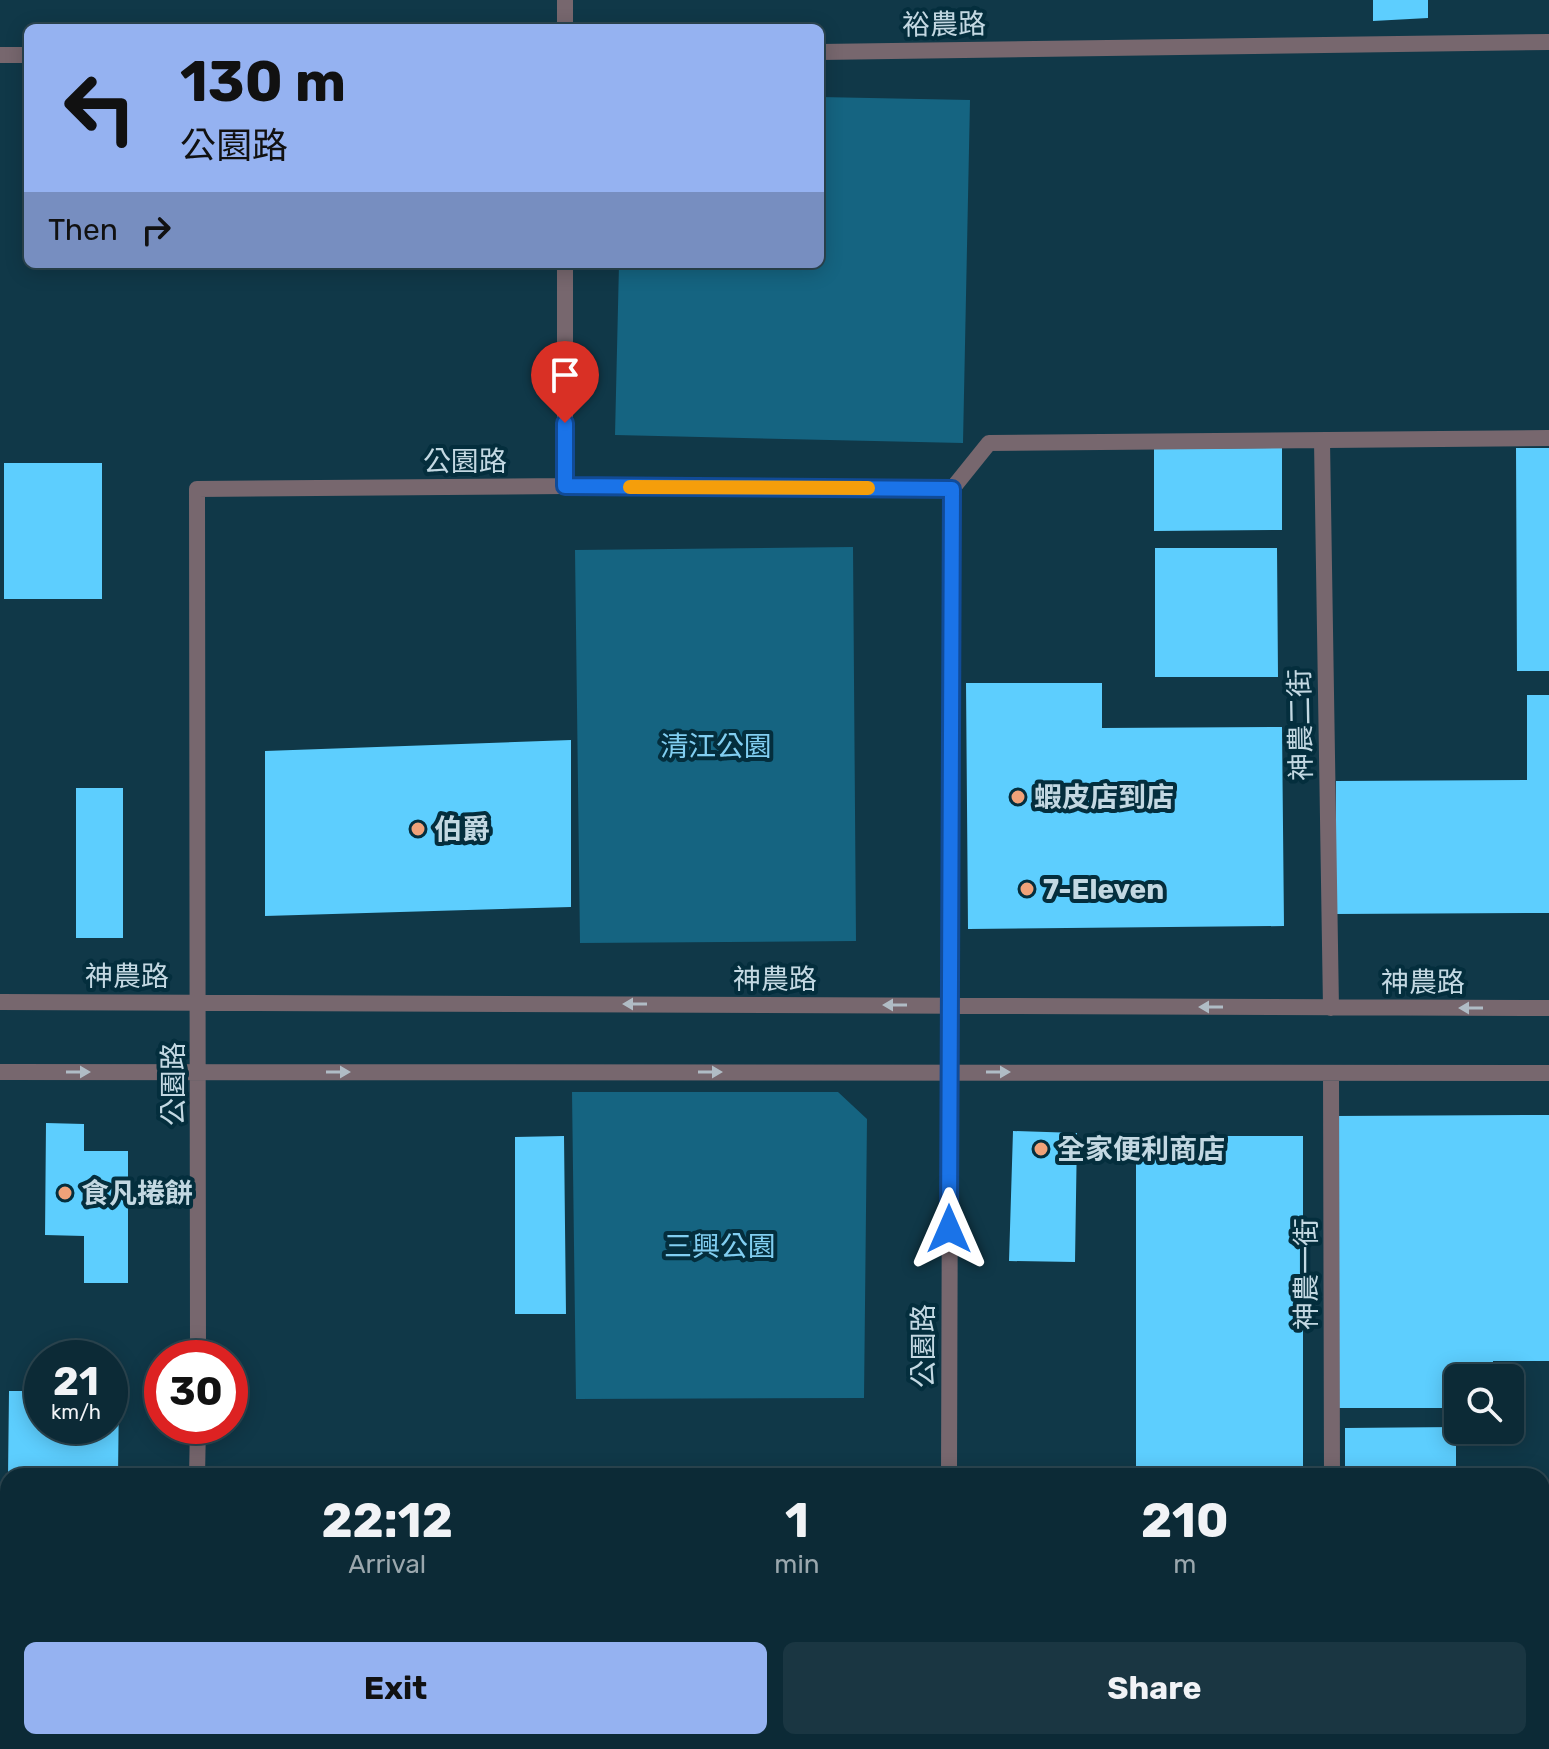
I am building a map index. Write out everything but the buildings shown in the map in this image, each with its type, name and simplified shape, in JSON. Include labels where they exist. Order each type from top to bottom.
[{"type":"street","points":[[565,0],[565,24]]},
{"type":"street","name":"裕農路","points":[[824,52],[1549,42]]},
{"type":"street","points":[[0,55],[24,55]]},
{"type":"street","points":[[565,268],[565,486]]},
{"type":"street","points":[[952,489],[989,443],[1549,438]]},
{"type":"street","name":"神農二街","points":[[1322,441],[1331,1008]]},
{"type":"street","name":"公園路","points":[[198,1340],[197,489],[565,486],[952,489],[949,1468]]},
{"type":"street","name":"神農路","points":[[0,1002],[1549,1008]]},
{"type":"street","points":[[0,1072],[1549,1073]]},
{"type":"street","name":"神農一街","points":[[1331,1073],[1332,1468]]},
{"type":"street","points":[[197,1468],[198,1444]]},
{"type":"green space","points":[[824,97],[970,100],[963,443],[615,435],[619,268],[824,268]]},
{"type":"green space","name":"清江公園","points":[[853,547],[856,941],[580,943],[575,550]]},
{"type":"green space","name":"三興公園","points":[[572,1092],[838,1092],[867,1119],[864,1398],[576,1399]]},
{"type":"slow traffic","points":[[630,487],[868,488]]},
{"type":"place","name":"蝦皮店到店","points":[[1018,797]]},
{"type":"place","name":"伯爵","points":[[418,829]]},
{"type":"place","name":"7-Eleven","points":[[1027,889]]},
{"type":"place","name":"全家便利商店","points":[[1041,1149]]},
{"type":"place","name":"食凡捲餅","points":[[65,1193]]},
{"type":"route","points":[[565,423],[565,486],[952,489],[949,1229]]}]
